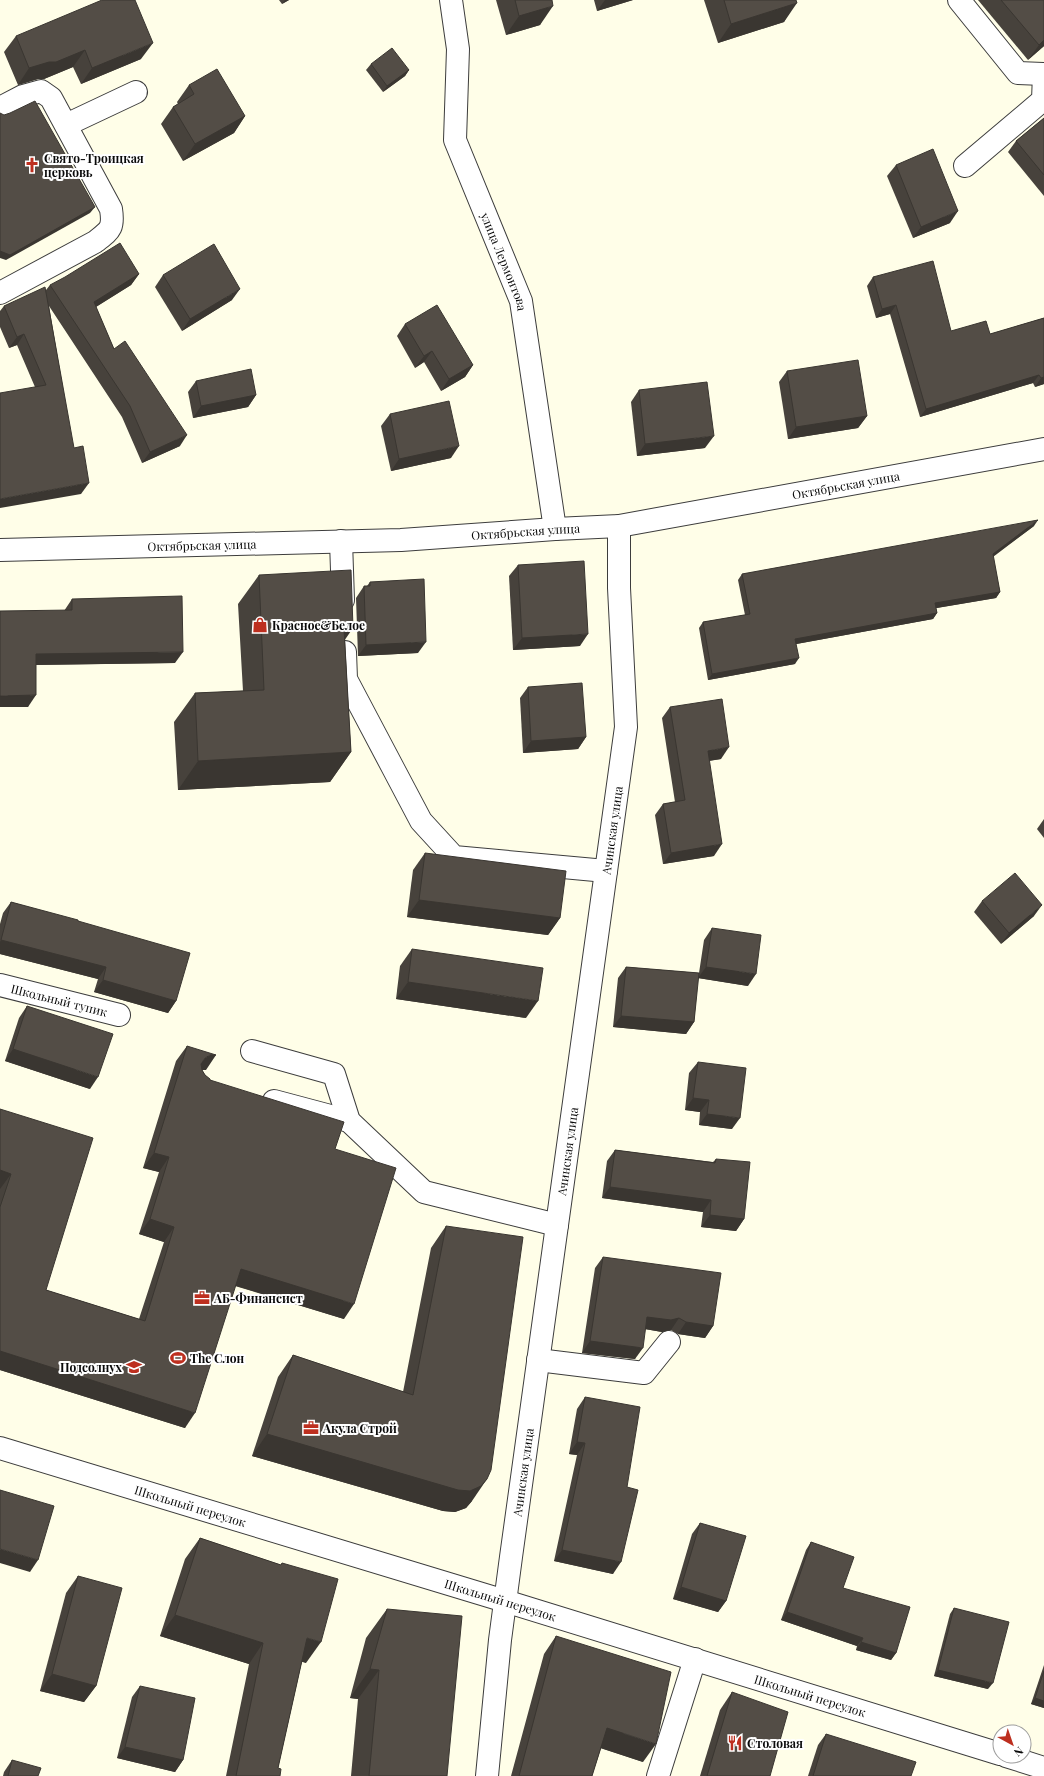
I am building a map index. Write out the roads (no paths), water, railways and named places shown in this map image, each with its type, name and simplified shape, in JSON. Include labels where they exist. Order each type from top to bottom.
[{"type":"street","name":"улица Лермонтова","points":[[450,0],[458,49],[455,140],[521,301],[555,529]]},
{"type":"street","points":[[959,0],[1018,73],[1044,74],[1043,100],[965,166]]},
{"type":"street","points":[[0,108],[23,96],[41,91],[52,98],[111,209],[113,222],[106,233],[95,242],[2,289]]},
{"type":"street","points":[[66,125],[136,92]]},
{"type":"street","name":"Октябрьская улица","points":[[0,550],[401,540],[619,526],[1044,449]]},
{"type":"street","name":"Ачинская улица","points":[[487,1776],[505,1601],[626,727],[619,588],[619,526]]},
{"type":"street","points":[[341,541],[346,679],[421,821],[454,857],[606,871]]},
{"type":"street","name":"Школьный тупик","points":[[0,985],[119,1015]]},
{"type":"street","points":[[252,1052],[334,1074],[349,1121]]},
{"type":"street","points":[[257,1096],[349,1121],[424,1192],[557,1225]]},
{"type":"street","points":[[538,1360],[644,1373],[669,1342]]},
{"type":"street","name":"Школьный переулок","points":[[0,1448],[505,1601],[992,1752]]},
{"type":"street","points":[[658,1776],[695,1660]]},
{"type":"street","points":[[1031,1764],[1044,1768]]},
{"type":"place","name":"Свято-Троицкая церковь","points":[[32,165]]},
{"type":"place","name":"Красное&Белое","points":[[260,625]]},
{"type":"place","name":"АБ-Финансист","points":[[202,1298]]},
{"type":"place","name":"The Слон","points":[[178,1358]]},
{"type":"place","name":"Подсолнух","points":[[134,1367]]},
{"type":"place","name":"Акула Строй","points":[[311,1428]]},
{"type":"place","name":"Столовая","points":[[735,1743]]}]
